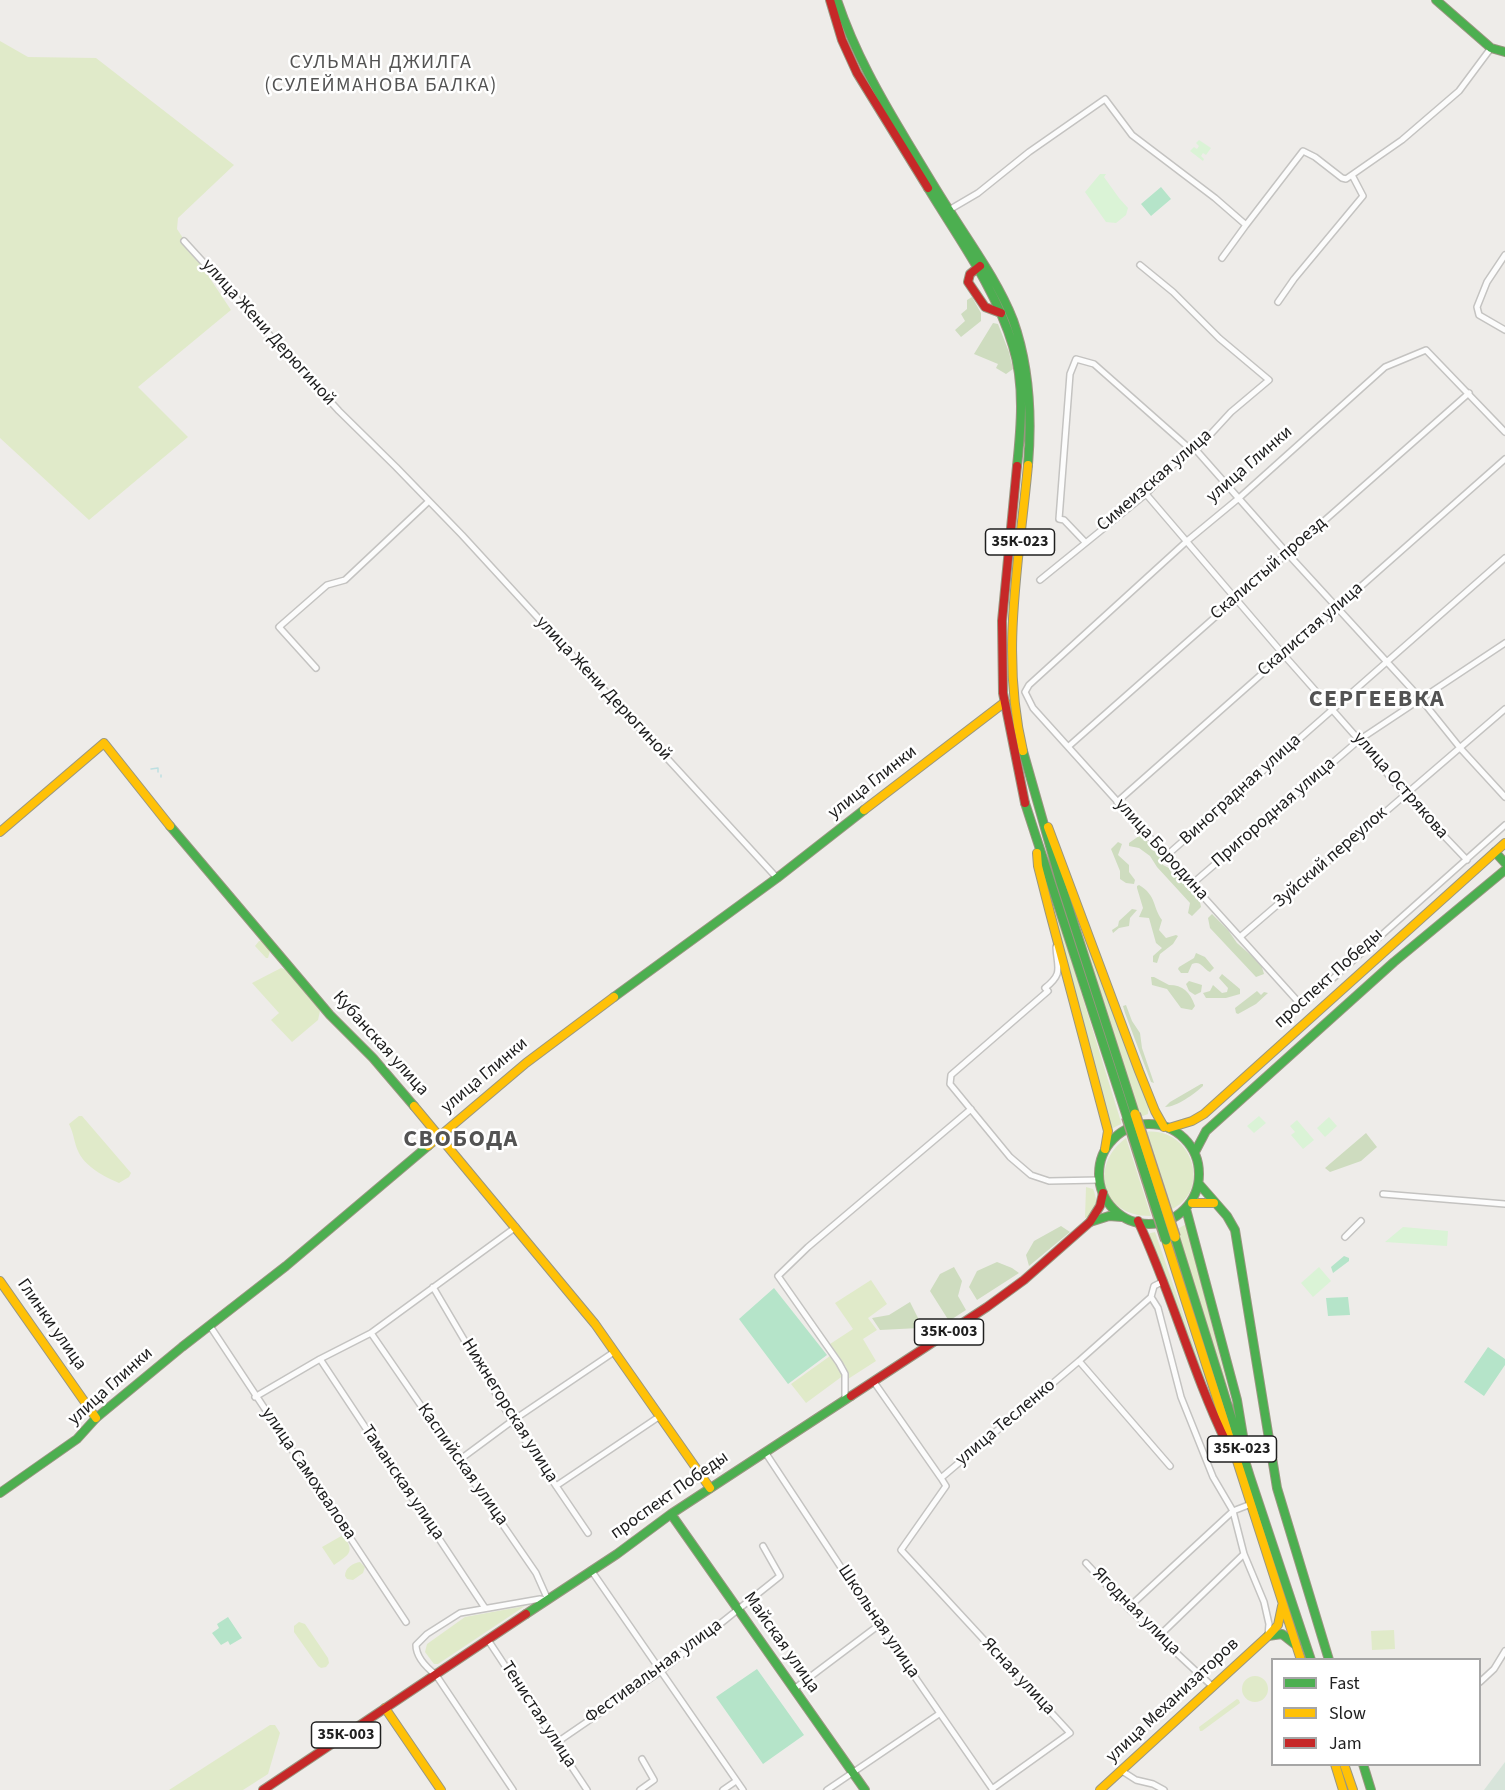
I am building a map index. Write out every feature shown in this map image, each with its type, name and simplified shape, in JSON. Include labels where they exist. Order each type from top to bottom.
[{"type":"main road","name":"35К-023","points":[[830,0],[842,40],[857,73],[1003,300],[1016,330],[1026,368],[1030,420],[1029,452],[1017,568],[1011,676],[1017,722],[1039,810],[1131,1115]]},
{"type":"main road","name":"35К-023","points":[[837,0],[856,53],[980,266],[1001,313],[1017,362],[1021,406],[1019,459],[1002,621],[1005,702],[1025,803],[1311,1658]]},
{"type":"main road","points":[[1436,0],[1491,48],[1505,52]]},
{"type":"main road","points":[[980,266],[968,276],[968,282],[984,307],[1001,313]]},
{"type":"main road","name":"улица Глинки","points":[[0,1493],[73,1443],[96,1418],[286,1266],[496,1087],[559,1037],[777,878],[1005,702]]},
{"type":"main road","name":"Кубанская улица","points":[[0,832],[104,743],[176,833],[330,1015],[373,1058],[516,1227],[615,1352],[710,1488]]},
{"type":"main road","points":[[1039,810],[1053,836],[1139,1071],[1155,1111],[1166,1128]]},
{"type":"main road","name":"проспект Победы","points":[[1166,1128],[1192,1121],[1204,1114],[1505,843]]},
{"type":"main road","points":[[1038,844],[1038,866],[1053,928],[1108,1131],[1099,1180],[1113,1208],[1125,1217]]},
{"type":"main road","points":[[1495,852],[1505,863]]},
{"type":"main road","name":"проспект Победы","points":[[1195,1152],[1206,1131],[1395,962],[1505,870]]},
{"type":"main road","points":[[1105,1149],[1115,1136],[1135,1127],[1149,1125],[1166,1128],[1179,1134],[1195,1152],[1199,1166],[1199,1184],[1189,1206],[1237,1400],[1250,1477]]},
{"type":"main road","points":[[1199,1184],[1227,1216],[1235,1230],[1277,1488],[1329,1658]]},
{"type":"main road","name":"проспект Победы","points":[[263,1790],[548,1600],[671,1514],[874,1382],[1024,1280],[1090,1222],[1100,1206],[1103,1192]]},
{"type":"main road","points":[[1090,1222],[1109,1216],[1149,1223],[1165,1221],[1189,1206],[1214,1203]]},
{"type":"main road","points":[[1138,1221],[1164,1281],[1209,1406],[1239,1468]]},
{"type":"main road","name":"35К-023","points":[[1171,1238],[1239,1468],[1301,1658]]},
{"type":"main road","name":"Глинки улица","points":[[0,1281],[96,1418]]},
{"type":"main road","name":"Майская улица","points":[[671,1514],[865,1790]]},
{"type":"main road","name":"улица Механизаторов","points":[[1100,1790],[1268,1636],[1280,1620],[1283,1601]]},
{"type":"main road","points":[[1268,1636],[1282,1634],[1297,1646]]},
{"type":"main road","points":[[386,1708],[441,1790]]},
{"type":"main road","points":[[1336,1766],[1343,1790]]},
{"type":"main road","points":[[1345,1766],[1353,1790]]},
{"type":"main road","points":[[1364,1766],[1371,1790]]},
{"type":"street","points":[[1222,258],[1304,151],[1346,179],[1402,140],[1459,91],[1491,48]]},
{"type":"street","points":[[949,210],[978,193],[1029,152],[1106,99],[1132,135],[1215,198],[1246,225]]},
{"type":"street","points":[[1278,302],[1294,279],[1363,196],[1352,175]]},
{"type":"street","name":"улица Жени Дерюгиной","points":[[184,241],[339,411],[429,501],[777,878]]},
{"type":"street","points":[[1505,255],[1477,303],[1479,315],[1505,330]]},
{"type":"street","name":"Симеизская улица","points":[[1040,580],[1146,494],[1231,412],[1269,381],[1219,338],[1173,292],[1140,265]]},
{"type":"street","name":"улица Глинки","points":[[1025,692],[1029,685],[1187,541],[1239,498],[1385,368],[1426,350],[1469,393]]},
{"type":"street","points":[[1086,542],[1064,520],[1059,519],[1070,374],[1076,359],[1094,364],[1192,449],[1420,698],[1461,749],[1505,796]]},
{"type":"street","points":[[1469,393],[1505,432]]},
{"type":"street","name":"Скалистый проезд","points":[[1069,746],[1469,393]]},
{"type":"street","name":"Скалистая улица","points":[[1117,802],[1505,459]]},
{"type":"street","name":"улица Острякова","points":[[1146,494],[1405,795],[1467,860]]},
{"type":"street","points":[[316,668],[279,627],[327,585],[345,580],[429,501]]},
{"type":"street","name":"Виноградная улица","points":[[1166,856],[1505,558]]},
{"type":"street","name":"Пригородная улица","points":[[1192,884],[1359,740],[1505,643]]},
{"type":"street","name":"улица Бородина","points":[[1025,692],[1033,708],[1302,1006],[1399,920]]},
{"type":"street","name":"Зуйский переулок","points":[[1240,937],[1505,710]]},
{"type":"street","points":[[1409,929],[1399,920],[1505,825]]},
{"type":"street","points":[[1053,928],[1059,974],[1056,979],[1045,988],[1048,991],[951,1075],[950,1084],[1010,1157],[1031,1175],[1049,1180],[1099,1180]]},
{"type":"street","points":[[845,1401],[845,1374],[778,1276],[816,1240],[971,1109]]},
{"type":"street","points":[[1383,1194],[1505,1204]]},
{"type":"street","points":[[1345,1237],[1361,1221]]},
{"type":"street","points":[[255,1396],[371,1333],[516,1227]]},
{"type":"street","name":"улица Тесленко","points":[[901,1550],[946,1486],[941,1478],[1079,1361],[1151,1297],[1154,1286],[1164,1281]]},
{"type":"street","name":"Нижнегорская улица","points":[[433,1287],[512,1421],[588,1533]]},
{"type":"street","points":[[1151,1297],[1158,1308],[1181,1397],[1213,1477],[1233,1511],[1244,1554],[1264,1602],[1269,1624],[1268,1636]]},
{"type":"street","name":"улица Самохвалова","points":[[210,1326],[406,1622]]},
{"type":"street","name":"Каспийская улица","points":[[371,1333],[536,1573],[548,1600]]},
{"type":"street","points":[[458,1461],[512,1421],[615,1352]]},
{"type":"street","name":"Таманская улица","points":[[320,1359],[485,1608]]},
{"type":"street","points":[[1079,1361],[1170,1466]]},
{"type":"street","points":[[874,1382],[941,1478]]},
{"type":"street","points":[[556,1486],[660,1416]]},
{"type":"street","name":"Школьная улица","points":[[765,1452],[879,1625],[992,1789]]},
{"type":"street","points":[[1128,1608],[1233,1511],[1251,1503]]},
{"type":"street","name":"Фестивальная улица","points":[[556,1743],[661,1671],[780,1576],[763,1546]]},
{"type":"street","name":"Ясная улица","points":[[901,1550],[1070,1733],[992,1789]]},
{"type":"street","points":[[1159,1636],[1244,1554]]},
{"type":"street","name":"Ягодная улица","points":[[1086,1563],[1128,1608],[1212,1686]]},
{"type":"street","points":[[591,1570],[743,1790]]},
{"type":"street","points":[[513,1790],[435,1675],[427,1668],[417,1652],[417,1642],[460,1613],[548,1600]]},
{"type":"street","points":[[794,1689],[879,1625]]},
{"type":"street","name":"Тенистая улица","points":[[488,1640],[587,1790]]},
{"type":"street","points":[[1481,1680],[1494,1669],[1505,1651]]},
{"type":"street","points":[[827,1790],[939,1714]]},
{"type":"street","points":[[640,1790],[654,1780],[642,1759]]},
{"type":"street","points":[[1122,1771],[1136,1780],[1153,1784],[1164,1790]]},
{"type":"street","points":[[723,1790],[736,1782]]},
{"type":"green space","points":[[0,41],[28,57],[96,58],[234,165],[178,218],[177,229],[231,310],[138,387],[188,437],[89,520],[0,438]]},
{"type":"green space","points":[[1199,140],[1211,148],[1206,155],[1203,153],[1201,156],[1203,161],[1190,151],[1194,147],[1197,149],[1199,146],[1196,143]]},
{"type":"green space","points":[[1100,174],[1106,174],[1104,177],[1128,208],[1126,215],[1116,223],[1106,222],[1085,192]]},
{"type":"green space","points":[[1161,187],[1171,199],[1151,216],[1141,204]]},
{"type":"green space","points":[[972,297],[981,313],[981,321],[961,337],[955,330],[965,321],[961,314],[967,309],[967,300]]},
{"type":"green space","points":[[993,323],[998,324],[1009,352],[1013,369],[1006,374],[996,368],[998,364],[974,354]]},
{"type":"green space","points":[[1139,836],[1146,839],[1152,850],[1161,855],[1163,865],[1169,868],[1172,874],[1200,902],[1201,907],[1192,916],[1188,913],[1190,903],[1150,856],[1139,848],[1129,846],[1129,843]]},
{"type":"green space","points":[[1118,842],[1122,844],[1118,855],[1129,865],[1129,872],[1135,880],[1134,884],[1120,879],[1120,871],[1111,849]]},
{"type":"green space","points":[[1139,885],[1152,897],[1162,920],[1159,930],[1166,938],[1178,936],[1173,944],[1160,954],[1157,963],[1153,962],[1153,956],[1162,948],[1156,943],[1149,918],[1139,917],[1143,908],[1137,888]]},
{"type":"green space","points":[[1070,895],[1149,1102],[1148,1114],[1140,1117],[1068,896]]},
{"type":"green space","points":[[1053,901],[1121,1122],[1111,1129],[1050,902]]},
{"type":"green space","points":[[1132,909],[1137,910],[1130,918],[1129,926],[1119,928],[1113,933],[1112,930],[1118,926],[1119,921]]},
{"type":"green space","points":[[1212,914],[1237,943],[1261,964],[1264,974],[1256,977],[1210,928],[1208,918]]},
{"type":"green space","points":[[262,941],[270,951],[268,958],[255,946]]},
{"type":"green space","points":[[1196,953],[1205,957],[1214,968],[1210,972],[1195,963],[1192,964],[1188,973],[1181,973],[1179,967],[1194,958]]},
{"type":"green space","points":[[281,968],[285,969],[320,1011],[318,1020],[292,1042],[271,1020],[279,1013],[252,983]]},
{"type":"green space","points":[[1222,974],[1240,989],[1240,994],[1226,998],[1206,998],[1203,993],[1210,991],[1213,985],[1222,993],[1227,992],[1228,988],[1219,978]]},
{"type":"green space","points":[[1151,977],[1182,988],[1191,997],[1195,1006],[1192,1010],[1181,1008],[1167,989],[1152,985]]},
{"type":"green space","points":[[1189,981],[1202,985],[1201,992],[1195,995],[1189,991],[1186,984]]},
{"type":"green space","points":[[1257,991],[1261,995],[1264,992],[1268,993],[1256,1004],[1236,1013],[1235,1008]]},
{"type":"green space","points":[[1126,1005],[1140,1033],[1142,1048],[1154,1083],[1151,1082],[1125,1013],[1123,1006]]},
{"type":"green space","points":[[1201,1084],[1203,1086],[1185,1100],[1165,1107],[1170,1102]]},
{"type":"green space","points":[[82,1116],[131,1173],[129,1177],[119,1183],[85,1162],[78,1151],[69,1124]]},
{"type":"green space","points":[[1259,1116],[1266,1123],[1254,1133],[1247,1126]]},
{"type":"green space","points":[[1329,1117],[1337,1126],[1325,1137],[1317,1128]]},
{"type":"green space","points":[[1297,1120],[1314,1140],[1303,1149],[1291,1135],[1295,1132],[1290,1126]]},
{"type":"green space","points":[[1145,1132],[1162,1133],[1175,1139],[1192,1162],[1194,1176],[1191,1190],[1183,1202],[1170,1210]]},
{"type":"green space","points":[[1366,1133],[1377,1147],[1361,1161],[1330,1172],[1325,1168]]},
{"type":"green space","points":[[1126,1138],[1151,1216],[1134,1214],[1121,1208],[1106,1188],[1104,1175],[1107,1162],[1114,1149]]},
{"type":"green space","points":[[1086,1187],[1093,1189],[1096,1202],[1095,1210],[1085,1218]]},
{"type":"green space","points":[[1186,1224],[1231,1400],[1231,1403],[1176,1230]]},
{"type":"green space","points":[[1061,1226],[1070,1232],[1029,1266],[1026,1255],[1034,1241]]},
{"type":"green space","points":[[1403,1227],[1448,1231],[1447,1246],[1385,1242]]},
{"type":"green space","points":[[1155,1232],[1211,1395],[1147,1234]]},
{"type":"green space","points":[[1344,1256],[1349,1258],[1349,1261],[1333,1273],[1331,1267]]},
{"type":"green space","points":[[997,1262],[1019,1273],[977,1300],[969,1287],[977,1271]]},
{"type":"green space","points":[[954,1267],[962,1281],[958,1296],[966,1310],[949,1321],[930,1291],[940,1274]]},
{"type":"green space","points":[[1319,1267],[1331,1281],[1313,1297],[1301,1283]]},
{"type":"green space","points":[[871,1280],[887,1304],[868,1318],[877,1330],[863,1339],[876,1361],[848,1379],[846,1367],[830,1344],[853,1329],[835,1303]]},
{"type":"green space","points":[[774,1288],[827,1355],[788,1384],[739,1319]]},
{"type":"green space","points":[[1348,1297],[1350,1315],[1328,1316],[1326,1298]]},
{"type":"green space","points":[[910,1302],[918,1318],[919,1328],[880,1330],[872,1318],[889,1315]]},
{"type":"green space","points":[[1488,1347],[1505,1359],[1505,1365],[1484,1396],[1464,1382]]},
{"type":"green space","points":[[830,1356],[844,1375],[806,1403],[791,1384]]},
{"type":"green space","points":[[343,1535],[350,1549],[344,1558],[334,1565],[322,1547]]},
{"type":"green space","points":[[360,1562],[365,1567],[363,1573],[353,1580],[347,1579],[345,1573],[348,1568]]},
{"type":"green space","points":[[525,1606],[438,1664],[434,1664],[425,1652],[427,1644],[465,1617]]},
{"type":"green space","points":[[228,1617],[242,1638],[230,1645],[228,1641],[221,1645],[212,1633],[219,1628],[217,1624]]},
{"type":"green space","points":[[299,1622],[305,1624],[328,1658],[329,1663],[326,1667],[318,1666],[294,1632],[294,1626]]},
{"type":"green space","points":[[1394,1630],[1395,1649],[1372,1650],[1371,1631]]},
{"type":"green space","points":[[757,1669],[804,1735],[763,1764],[716,1697]]},
{"type":"green space","points":[[1255,1676],[1264,1680],[1268,1689],[1264,1698],[1255,1702],[1246,1698],[1242,1689],[1246,1680]]},
{"type":"green space","points":[[1237,1699],[1240,1703],[1200,1731],[1199,1727]]},
{"type":"green space","points":[[270,1725],[275,1725],[280,1733],[268,1774],[243,1790],[169,1790]]},
{"type":"shaded area","points":[[1505,1762],[1505,1790],[1484,1790]]},
{"type":"waterway","points":[[151,769],[158,768],[158,772]]},
{"type":"traffic: fast","points":[[837,0],[851,37],[878,91],[934,187],[993,279],[1013,320],[1023,355],[1028,391],[1030,428],[1028,465]]},
{"type":"traffic: fast","points":[[1436,0],[1491,48],[1505,52]]},
{"type":"traffic: fast","points":[[928,188],[987,284],[1013,346],[1021,391],[1017,466]]},
{"type":"traffic: fast","points":[[1023,751],[1060,881],[1135,1114]]},
{"type":"traffic: fast","points":[[1025,803],[1127,1117]]},
{"type":"traffic: fast","points":[[614,997],[777,878],[864,810]]},
{"type":"traffic: fast","points":[[170,826],[330,1015],[373,1058],[414,1106]]},
{"type":"traffic: fast","points":[[1495,852],[1505,863]]},
{"type":"traffic: fast","points":[[1195,1152],[1206,1131],[1394,962],[1505,870]]},
{"type":"traffic: fast","points":[[1127,1117],[1166,1240]]},
{"type":"traffic: fast","points":[[1149,1124],[1168,1128],[1184,1139],[1195,1155],[1199,1174],[1195,1193],[1184,1209],[1168,1220],[1149,1224],[1130,1220],[1114,1209],[1103,1193],[1099,1174],[1103,1155],[1114,1139],[1130,1128],[1149,1124]]},
{"type":"traffic: fast","points":[[0,1493],[77,1439],[96,1418],[286,1266],[428,1146]]},
{"type":"traffic: fast","points":[[1199,1184],[1227,1216],[1235,1230],[1277,1488],[1328,1658]]},
{"type":"traffic: fast","points":[[1186,1209],[1237,1400],[1243,1436]]},
{"type":"traffic: fast","points":[[1090,1222],[1109,1216],[1122,1217]]},
{"type":"traffic: fast","points":[[1175,1237],[1250,1477],[1310,1658]]},
{"type":"traffic: fast","points":[[526,1614],[617,1554],[671,1514],[851,1396]]},
{"type":"traffic: fast","points":[[671,1514],[865,1790]]},
{"type":"traffic: fast","points":[[1268,1636],[1282,1634],[1296,1645]]},
{"type":"traffic: fast","points":[[1364,1766],[1371,1790]]},
{"type":"traffic: slow","points":[[1023,751],[1016,715],[1012,644],[1016,573],[1028,465]]},
{"type":"traffic: slow","points":[[864,810],[1005,702]]},
{"type":"traffic: slow","points":[[0,832],[104,743],[170,826]]},
{"type":"traffic: slow","points":[[1048,827],[1139,1071],[1164,1127]]},
{"type":"traffic: slow","points":[[1169,1128],[1192,1121],[1204,1114],[1505,843]]},
{"type":"traffic: slow","points":[[1037,853],[1050,913],[1108,1131],[1105,1149]]},
{"type":"traffic: slow","points":[[428,1146],[526,1063],[614,997]]},
{"type":"traffic: slow","points":[[414,1106],[595,1324],[710,1488]]},
{"type":"traffic: slow","points":[[1135,1114],[1175,1237]]},
{"type":"traffic: slow","points":[[1192,1203],[1214,1203]]},
{"type":"traffic: slow","points":[[1166,1240],[1300,1658]]},
{"type":"traffic: slow","points":[[0,1281],[96,1418]]},
{"type":"traffic: slow","points":[[1100,1790],[1268,1636],[1278,1625],[1282,1606]]},
{"type":"traffic: slow","points":[[385,1708],[441,1790]]},
{"type":"traffic: slow","points":[[1336,1766],[1343,1790]]},
{"type":"traffic: slow","points":[[1345,1766],[1353,1790]]},
{"type":"traffic: jam","points":[[830,0],[842,40],[857,73],[928,188]]},
{"type":"traffic: jam","points":[[980,266],[970,274],[968,282],[985,307],[1001,313]]},
{"type":"traffic: jam","points":[[1017,466],[1002,621],[1003,693],[1025,803]]},
{"type":"traffic: jam","points":[[851,1396],[987,1307],[1024,1280],[1090,1222],[1100,1206],[1103,1193]]},
{"type":"traffic: jam","points":[[1138,1221],[1203,1389],[1227,1444]]},
{"type":"traffic: jam","points":[[263,1790],[526,1614]]},
{"type":"district","name":"СУЛЬМАН ДЖИЛГА (СУЛЕЙМАНОВА БАЛКА)","points":[[381,76]]},
{"type":"district","name":"СЕРГЕЕВКА","points":[[1377,701]]},
{"type":"district","name":"СВОБОДА","points":[[461,1141]]}]
